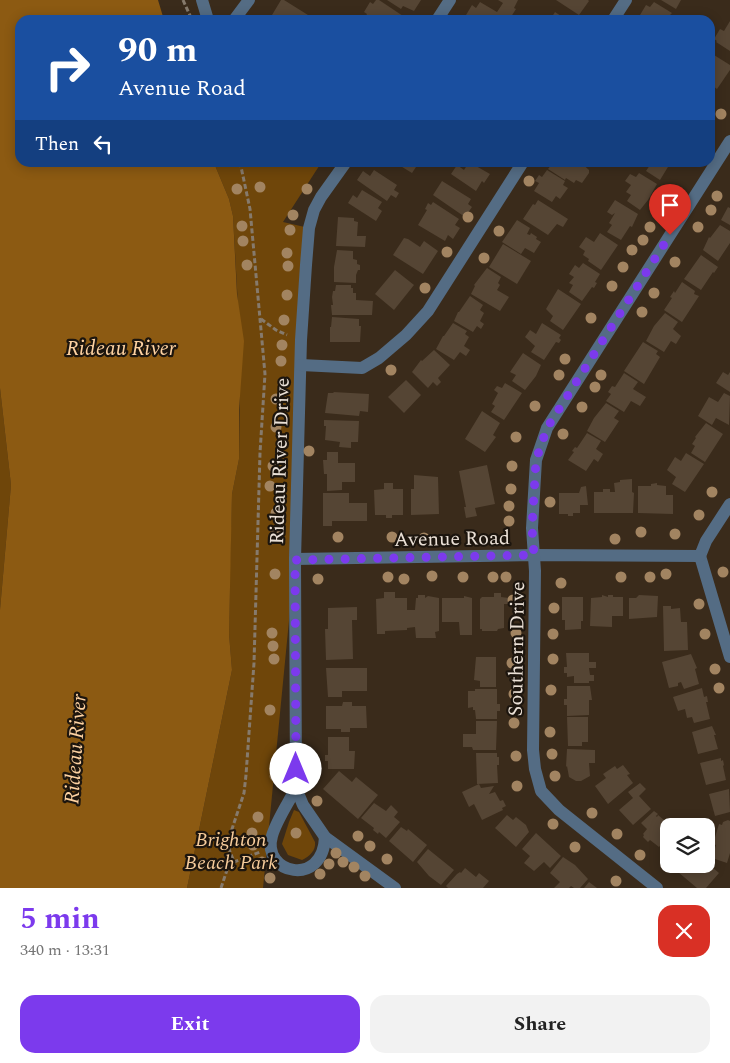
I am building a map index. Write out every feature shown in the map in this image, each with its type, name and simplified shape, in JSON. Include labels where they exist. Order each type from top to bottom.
[{"type":"street","points":[[202,0],[206,15]]},
{"type":"street","points":[[238,15],[249,0]]},
{"type":"street","points":[[440,15],[450,0]]},
{"type":"street","points":[[616,15],[626,0]]},
{"type":"street","name":"Southern Drive","points":[[715,165],[730,141]]},
{"type":"street","name":"Rideau River Drive","points":[[342,167],[321,197],[314,210],[309,228],[301,340],[295,560],[296,788],[303,805],[325,837],[394,888]]},
{"type":"street","points":[[300,365],[362,368],[379,358],[406,336],[428,311],[520,167]]},
{"type":"street","name":"Southern Drive","points":[[657,888],[559,810],[541,791],[535,769],[533,750],[535,577],[532,528],[536,460],[547,428],[713,167]]},
{"type":"street","points":[[730,504],[706,541],[700,556],[730,657]]},
{"type":"street","name":"Avenue Road","points":[[295,560],[534,555],[700,556]]},
{"type":"street","name":"Rideau River Drive","points":[[271,848],[272,836],[296,788]]},
{"type":"street","points":[[271,848],[277,862],[284,868],[292,871],[301,871],[310,868],[322,856],[325,837]]},
{"type":"path","points":[[183,0],[190,15]]},
{"type":"path","points":[[234,862],[229,850],[232,829],[244,793],[254,663],[264,374],[250,209],[241,167]]},
{"type":"path","points":[[260,319],[276,330],[301,340]]},
{"type":"path","points":[[221,888],[228,867],[234,862],[271,848]]},
{"type":"green space","name":"Brighton Beach Park","points":[[216,167],[318,167],[283,222],[309,228],[295,559],[263,888],[187,888],[232,670],[229,634],[230,564],[232,494],[239,459],[240,376],[233,216],[229,199]]},
{"type":"green space","points":[[0,388],[11,485],[0,610]]},
{"type":"green space","points":[[294,810],[299,812],[315,842],[315,848],[308,857],[302,860],[288,855],[282,844]]},
{"type":"water","name":"Rideau River","points":[[0,0],[158,0],[162,15],[15,15],[15,167],[216,167],[229,199],[233,216],[237,294],[244,341],[239,410],[239,459],[232,494],[229,634],[232,670],[187,888],[0,888],[0,610],[11,485],[0,388]]},
{"type":"building","points":[[281,0],[284,0],[308,15],[272,15]]},
{"type":"building","points":[[376,0],[379,0],[402,15],[366,15],[364,12],[370,2],[373,4]]},
{"type":"building","points":[[387,0],[421,0],[414,11],[403,6],[401,9]]},
{"type":"building","points":[[498,0],[518,0],[512,15],[466,15],[472,5],[476,8],[480,2],[497,12],[503,3]]},
{"type":"building","points":[[556,0],[588,0],[589,1],[579,15]]},
{"type":"building","points":[[661,0],[681,0],[676,9]]},
{"type":"building","points":[[654,2],[672,13],[670,15],[640,15],[646,5],[650,7]]},
{"type":"building","points":[[730,21],[730,51],[715,40],[720,29],[724,31]]},
{"type":"building","points":[[715,56],[730,65],[730,70],[717,89],[715,88]]},
{"type":"building","points":[[402,167],[416,167],[412,173]]},
{"type":"building","points":[[456,167],[464,170],[466,167],[478,167],[490,174],[484,183],[482,181],[476,191],[451,174]]},
{"type":"building","points":[[550,167],[586,167],[589,173],[582,183],[576,180],[574,183],[566,178],[565,180],[548,169]]},
{"type":"building","points":[[649,167],[668,167],[660,180],[646,171]]},
{"type":"building","points":[[374,170],[397,185],[394,190],[399,193],[396,198],[391,195],[387,201],[357,180],[363,171],[370,176]]},
{"type":"building","points":[[547,170],[565,181],[563,185],[568,188],[560,199],[556,196],[552,202],[534,191],[539,183],[535,181],[539,175],[542,177]]},
{"type":"building","points":[[639,173],[657,184],[640,210],[627,201],[631,195],[626,192],[631,185],[625,181],[630,174],[636,177]]},
{"type":"building","points":[[442,181],[471,199],[468,204],[472,207],[465,217],[433,195]]},
{"type":"building","points":[[362,190],[382,202],[378,208],[382,211],[376,221],[348,203],[353,195],[357,198]]},
{"type":"building","points":[[538,200],[568,219],[563,227],[557,224],[548,235],[523,219]]},
{"type":"building","points":[[615,200],[638,214],[632,227],[630,226],[621,240],[607,232],[612,225],[609,223],[615,213],[612,215],[607,212]]},
{"type":"building","points":[[433,202],[459,219],[455,225],[460,228],[453,239],[448,235],[445,241],[418,225],[427,210],[425,209],[428,203],[431,205]]},
{"type":"building","points":[[728,207],[730,208],[730,225],[721,220]]},
{"type":"building","points":[[338,217],[354,218],[354,221],[358,222],[357,236],[366,236],[365,247],[336,246]]},
{"type":"building","points":[[517,220],[530,228],[527,234],[530,235],[531,233],[541,242],[534,253],[525,248],[521,254],[502,242]]},
{"type":"building","points":[[720,225],[730,231],[730,243],[718,261],[703,250],[709,237]]},
{"type":"building","points":[[600,233],[618,245],[601,270],[588,261],[589,259],[583,255],[585,251],[579,247],[586,237],[594,242]]},
{"type":"building","points":[[404,238],[420,247],[424,241],[438,251],[423,274],[393,255]]},
{"type":"building","points":[[503,244],[531,261],[517,284],[489,267]]},
{"type":"building","points":[[337,250],[353,251],[353,259],[357,260],[357,264],[360,265],[360,270],[358,270],[356,275],[356,283],[334,282]]},
{"type":"building","points":[[701,255],[718,267],[701,290],[684,279]]},
{"type":"building","points":[[583,263],[600,274],[594,288],[592,287],[582,301],[569,292],[573,285],[569,283],[574,277],[569,274],[575,265],[579,268]]},
{"type":"building","points":[[487,268],[501,277],[497,290],[509,297],[500,311],[471,294],[474,285]]},
{"type":"building","points":[[395,270],[414,285],[394,310],[375,294]]},
{"type":"building","points":[[682,282],[695,291],[694,294],[699,296],[682,322],[664,310],[672,298],[670,297]]},
{"type":"building","points":[[336,285],[351,285],[353,293],[356,293],[356,300],[373,301],[372,315],[332,315],[332,297]]},
{"type":"building","points":[[558,289],[581,304],[563,330],[550,321],[553,316],[546,309]]},
{"type":"building","points":[[470,296],[483,305],[480,310],[484,313],[480,321],[484,324],[481,329],[477,326],[473,332],[454,321]]},
{"type":"building","points":[[665,313],[678,322],[673,329],[681,336],[676,344],[671,341],[664,352],[646,341],[654,326]]},
{"type":"building","points":[[332,317],[359,319],[359,326],[361,326],[360,342],[330,342]]},
{"type":"building","points":[[453,323],[467,331],[465,334],[469,337],[464,346],[470,350],[466,356],[460,352],[454,360],[436,349]]},
{"type":"building","points":[[542,323],[561,335],[559,343],[556,342],[544,360],[531,352],[535,346],[525,337],[530,330],[536,334]]},
{"type":"building","points":[[643,342],[658,351],[656,354],[660,357],[644,384],[624,371]]},
{"type":"building","points":[[434,350],[450,365],[438,378],[441,382],[437,386],[433,382],[428,388],[412,372],[421,360]]},
{"type":"building","points":[[523,353],[541,365],[536,376],[525,390],[512,381],[516,375],[510,372]]},
{"type":"building","points":[[723,372],[728,375],[730,372],[730,392],[716,383]]},
{"type":"building","points":[[624,373],[638,382],[633,389],[646,397],[640,406],[631,401],[624,412],[606,401],[611,394],[608,392],[612,386],[615,387]]},
{"type":"building","points":[[406,380],[421,395],[404,413],[388,397]]},
{"type":"building","points":[[505,383],[522,393],[504,420],[491,412],[495,406],[492,404],[498,393],[494,390],[497,386],[502,388]]},
{"type":"building","points":[[328,393],[369,394],[368,412],[360,411],[359,416],[325,413]]},
{"type":"building","points":[[724,393],[730,396],[729,425],[716,418],[712,425],[698,416],[709,397],[718,402]]},
{"type":"building","points":[[606,403],[619,411],[614,418],[619,421],[605,442],[587,431],[594,418]]},
{"type":"building","points":[[482,411],[500,423],[493,435],[496,437],[485,452],[465,439]]},
{"type":"building","points":[[324,420],[359,421],[358,442],[351,442],[351,448],[339,447],[340,442],[325,440],[326,426],[324,426]]},
{"type":"building","points":[[706,423],[723,434],[705,462],[691,453],[695,446],[692,444],[695,437]]},
{"type":"building","points":[[587,433],[601,441],[596,449],[603,454],[598,462],[594,459],[586,471],[568,460],[574,452],[572,451],[575,447],[577,448]]},
{"type":"building","points":[[327,452],[338,452],[338,463],[355,463],[355,482],[342,482],[342,490],[327,491],[327,474],[324,474],[323,460],[327,460]]},
{"type":"building","points":[[686,453],[704,464],[685,492],[672,484],[676,477],[667,470],[675,457],[681,461]]},
{"type":"building","points":[[487,465],[495,504],[475,508],[477,516],[466,518],[464,507],[466,507],[459,471]]},
{"type":"building","points":[[414,475],[438,477],[439,514],[411,515],[411,489],[414,489]]},
{"type":"building","points":[[632,479],[632,492],[634,493],[633,513],[594,513],[594,492],[603,492],[603,489],[610,489],[610,492],[615,492],[614,483],[620,482],[620,480]]},
{"type":"building","points":[[384,483],[393,483],[393,489],[403,489],[403,515],[392,515],[392,518],[386,518],[386,515],[375,515],[374,490],[384,489]]},
{"type":"building","points":[[657,483],[657,485],[666,486],[666,495],[673,495],[673,514],[638,513],[638,486],[651,486],[651,484]]},
{"type":"building","points":[[586,486],[588,505],[580,505],[580,513],[573,513],[573,516],[559,514],[559,493],[579,493],[581,487]]},
{"type":"building","points":[[323,493],[349,493],[349,503],[367,503],[367,521],[332,521],[332,526],[323,526]]},
{"type":"building","points":[[384,592],[395,592],[395,598],[407,598],[407,610],[415,610],[418,595],[425,595],[425,598],[428,596],[439,598],[439,631],[435,632],[436,638],[416,638],[415,627],[407,628],[407,630],[385,631],[385,634],[377,634],[376,599],[384,598]]},
{"type":"building","points":[[494,593],[501,593],[501,597],[509,598],[509,604],[504,604],[504,628],[497,631],[482,631],[480,629],[480,599],[482,597],[494,597]]},
{"type":"building","points":[[602,595],[623,597],[623,616],[612,616],[612,627],[590,626],[591,598],[602,597]]},
{"type":"building","points":[[639,595],[658,596],[657,617],[629,619],[629,598],[636,598]]},
{"type":"building","points":[[464,596],[472,598],[472,635],[460,635],[459,622],[442,622],[442,598],[464,598]]},
{"type":"building","points":[[562,597],[583,597],[581,629],[565,630],[565,620],[562,620]]},
{"type":"building","points":[[663,606],[671,606],[671,609],[680,608],[681,622],[687,622],[688,650],[664,651]]},
{"type":"building","points":[[357,607],[357,620],[352,620],[353,659],[326,660],[325,629],[328,629],[328,608]]},
{"type":"building","points":[[566,653],[589,653],[589,662],[596,662],[596,668],[589,668],[590,675],[594,675],[594,681],[574,683],[574,676],[567,677],[567,673],[564,673],[564,667],[567,667]]},
{"type":"building","points":[[691,654],[697,668],[695,669],[699,684],[684,689],[681,682],[678,683],[678,686],[669,688],[662,662]]},
{"type":"building","points":[[476,657],[496,657],[496,687],[480,687],[480,681],[474,680]]},
{"type":"building","points":[[326,668],[367,668],[367,691],[342,691],[342,697],[328,697]]},
{"type":"building","points":[[567,686],[590,686],[592,700],[589,700],[589,715],[567,716],[567,705],[564,705],[564,699],[567,699]]},
{"type":"building","points":[[702,688],[704,697],[707,696],[708,702],[706,702],[710,719],[694,723],[692,717],[687,718],[685,709],[678,711],[673,697]]},
{"type":"building","points":[[475,689],[497,689],[497,704],[500,704],[500,711],[497,711],[497,719],[476,719],[473,707],[468,708],[468,691],[475,691]]},
{"type":"building","points":[[343,702],[352,702],[352,706],[366,706],[367,728],[350,728],[350,732],[341,732],[341,729],[326,729],[326,706],[342,706]]},
{"type":"building","points":[[567,717],[588,717],[588,742],[582,742],[582,746],[568,746]]},
{"type":"building","points":[[476,721],[497,721],[496,750],[473,750],[472,747],[463,747],[463,734],[476,734]]},
{"type":"building","points":[[712,726],[716,735],[714,735],[718,749],[698,754],[692,732]]},
{"type":"building","points":[[328,737],[349,737],[349,751],[355,751],[354,769],[328,769],[328,761],[325,761],[325,755],[328,755]]},
{"type":"building","points":[[567,749],[595,750],[595,763],[589,763],[590,776],[581,781],[576,781],[569,777],[566,767]]},
{"type":"building","points":[[476,753],[497,753],[497,757],[499,757],[499,765],[497,765],[498,783],[477,784]]},
{"type":"building","points":[[721,758],[721,761],[723,760],[726,780],[706,785],[700,763]]},
{"type":"building","points":[[623,765],[630,774],[627,775],[633,783],[608,804],[595,786],[606,778],[603,774],[615,766],[617,769]]},
{"type":"building","points":[[339,771],[352,782],[356,777],[378,795],[358,819],[323,789]]},
{"type":"building","points":[[640,783],[646,789],[639,796],[651,809],[633,825],[619,810],[633,798],[628,792]]},
{"type":"building","points":[[479,784],[481,788],[494,786],[489,794],[495,792],[500,801],[503,800],[506,806],[502,808],[503,810],[482,820],[474,804],[469,807],[462,792]]},
{"type":"building","points":[[729,789],[730,812],[715,816],[709,794]]},
{"type":"building","points":[[374,803],[386,811],[391,805],[398,812],[394,817],[400,822],[386,838],[373,830],[374,828],[361,818]]},
{"type":"building","points":[[654,811],[658,814],[657,817],[658,815],[662,818],[660,818],[659,847],[650,840],[648,842],[643,837],[647,829],[641,823]]},
{"type":"building","points":[[507,815],[513,820],[516,817],[526,825],[529,832],[516,847],[495,828]]},
{"type":"building","points":[[730,821],[730,853],[727,863],[715,859],[715,837],[719,824],[722,825],[723,822]]},
{"type":"building","points":[[401,827],[407,831],[408,829],[427,845],[413,862],[389,841]]},
{"type":"building","points":[[536,833],[561,856],[550,868],[544,862],[534,871],[524,863],[530,856],[522,849]]},
{"type":"building","points":[[428,849],[454,870],[441,885],[429,876],[417,862]]},
{"type":"building","points":[[563,857],[575,865],[588,879],[580,888],[571,886],[569,888],[554,888],[560,882],[550,873]]},
{"type":"building","points":[[465,868],[476,877],[479,873],[489,881],[483,888],[448,888],[446,886]]},
{"type":"building","points":[[715,870],[719,873],[706,888],[697,888],[679,873],[715,873]]},
{"type":"building","points":[[589,882],[597,888],[584,888]]},
{"type":"route","points":[[296,769],[295,560],[534,555],[532,528],[536,460],[547,428],[670,235]]}]
